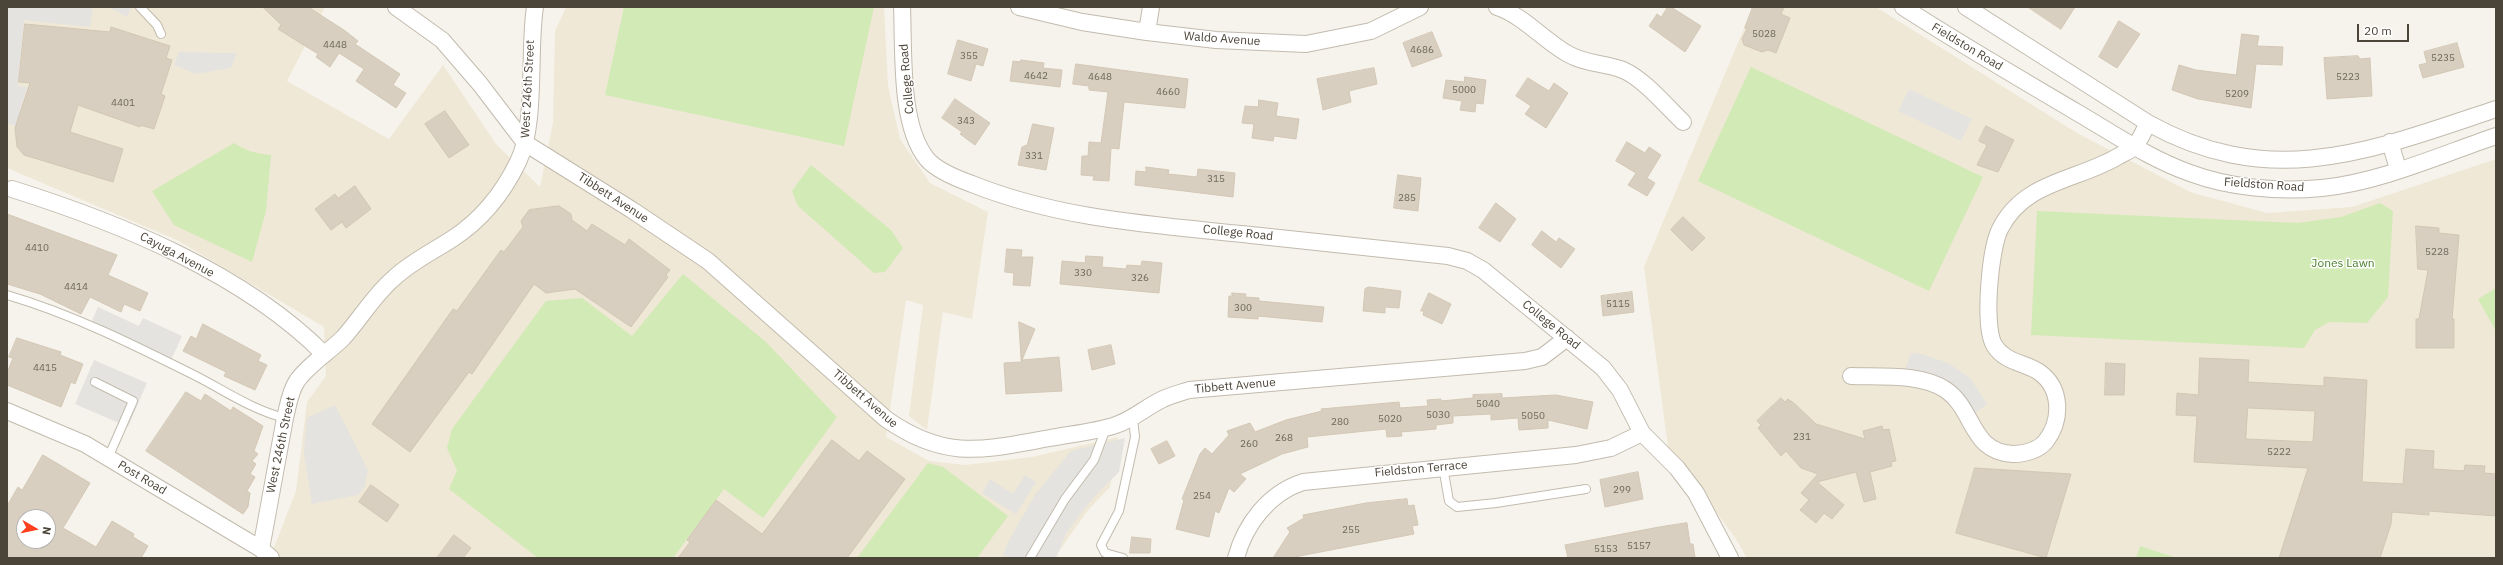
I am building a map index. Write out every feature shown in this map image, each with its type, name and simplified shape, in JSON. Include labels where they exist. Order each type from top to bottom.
[{"type":"street","name":"Tibbett Avenue","points":[[396,7],[442,40],[480,84],[525,143],[632,210],[708,261],[886,419],[909,435],[932,444],[960,449],[990,448],[1106,427],[1133,418],[1160,400],[1189,390],[1525,361],[1542,357],[1567,338]]},
{"type":"street","name":"West 246th Street","points":[[266,554],[285,418],[290,397],[297,380],[343,338],[382,289],[394,277],[414,261],[469,227],[489,206],[512,173],[525,143],[535,7]]},
{"type":"street","name":"College Road","points":[[902,7],[907,102],[914,136],[927,160],[953,177],[1034,206],[1103,220],[1448,256],[1467,261],[1483,270],[1603,368],[1620,390],[1642,433],[1677,468],[1696,493],[1730,558]]},
{"type":"street","name":"Waldo Avenue","points":[[1019,7],[1082,22],[1147,32],[1216,40],[1306,44],[1371,31],[1420,7]]},
{"type":"street","points":[[1147,32],[1151,7]]},
{"type":"street","points":[[1497,7],[1510,12],[1567,54],[1586,62],[1624,71],[1637,79],[1683,122]]},
{"type":"street","name":"Fieldston Road","points":[[1903,7],[1952,39],[2135,147],[2189,173],[2223,183],[2289,189],[2322,188],[2362,181],[2496,136]]},
{"type":"street","points":[[1966,7],[2173,138],[2202,148],[2256,158],[2290,161],[2319,159],[2390,142],[2496,109]]},
{"type":"street","points":[[1851,376],[1932,382],[1946,390],[1961,402],[1981,440],[2001,451],[2022,454],[2045,443],[2053,431],[2057,417],[2057,400],[2050,383],[2038,372],[2007,359],[1994,345],[1988,328],[1991,261],[1994,243],[2004,222],[2028,195],[2052,183],[2107,163],[2135,147],[2148,123]]},
{"type":"street","points":[[2390,142],[2398,169]]},
{"type":"street","name":"Cayuga Avenue","points":[[12,190],[97,217],[186,258],[274,311],[306,336],[324,354]]},
{"type":"street","name":"Post Road","points":[[7,411],[39,423],[108,458],[266,554]]},
{"type":"street","name":"Fieldston Terrace","points":[[1236,558],[1241,541],[1250,525],[1263,508],[1286,488],[1320,479],[1576,455],[1610,448],[1642,433]]},
{"type":"lane","points":[[140,7],[157,25],[161,34]]},
{"type":"lane","points":[[7,295],[36,304],[83,322],[190,373],[267,414],[285,418]]},
{"type":"lane","points":[[95,382],[132,401],[108,458]]},
{"type":"lane","points":[[1123,558],[1105,553],[1101,545],[1119,511],[1135,437],[1133,418]]},
{"type":"lane","points":[[1030,558],[1065,499],[1094,460],[1106,427]]},
{"type":"lane","points":[[1443,467],[1449,501],[1457,507],[1496,503],[1586,489]]},
{"type":"shaded area","points":[[7,7],[325,7],[287,81],[389,139],[443,65],[496,144],[540,187],[553,123],[555,31],[566,7],[884,7],[888,86],[900,139],[930,183],[988,212],[972,319],[943,312],[927,430],[909,416],[923,305],[906,300],[886,437],[929,461],[965,465],[1032,457],[1118,437],[1110,487],[1089,509],[1054,558],[270,558],[296,491],[307,402],[326,376],[324,327],[177,240],[7,168]]},
{"type":"shaded area","points":[[7,7],[93,7],[90,27],[24,20],[18,86],[27,87],[16,126],[7,123]]},
{"type":"shaded area","points":[[108,7],[131,7],[127,17]]},
{"type":"shaded area","points":[[1753,7],[1876,7],[2077,133],[2190,192],[2267,213],[2352,207],[2496,159],[2496,558],[1747,558],[1736,539],[1668,447],[1644,267]]},
{"type":"shaded area","points":[[179,52],[237,53],[231,68],[196,74],[174,65]]},
{"type":"shaded area","points":[[1909,89],[1972,119],[1961,141],[1898,111]]},
{"type":"shaded area","points":[[98,307],[139,326],[143,318],[182,336],[171,360],[91,323]]},
{"type":"shaded area","points":[[1911,353],[1922,354],[1948,363],[1970,378],[1987,404],[1975,413],[1953,385],[1931,373],[1905,369]]},
{"type":"shaded area","points":[[94,360],[147,383],[128,427],[75,404]]},
{"type":"shaded area","points":[[335,405],[368,470],[365,486],[358,495],[312,504],[304,454],[307,418]]},
{"type":"shaded area","points":[[1125,438],[1119,472],[1092,499],[1067,532],[1056,558],[1002,558],[1008,542],[1035,495],[1071,451]]},
{"type":"shaded area","points":[[1025,475],[1036,482],[1016,514],[982,493],[990,479],[1013,494]]},
{"type":"green space","points":[[624,7],[874,7],[844,146],[605,95]]},
{"type":"green space","points":[[1751,67],[1983,177],[1929,291],[1698,181]]},
{"type":"green space","points":[[234,143],[252,152],[271,155],[266,211],[252,262],[174,225],[152,191]]},
{"type":"green space","points":[[811,165],[891,230],[903,248],[885,272],[874,273],[798,206],[792,191]]},
{"type":"green space","name":"Jones Lawn","points":[[2380,203],[2393,211],[2388,297],[2367,323],[2329,322],[2315,330],[2304,348],[2031,335],[2037,211],[2298,223],[2341,217]]},
{"type":"green space","points":[[683,274],[766,342],[837,417],[763,518],[724,489],[673,558],[538,558],[449,489],[457,470],[447,448],[452,429],[546,301],[582,298],[632,336]]},
{"type":"green space","points":[[2496,288],[2496,331],[2478,299]]},
{"type":"green space","points":[[928,463],[943,467],[1008,516],[977,558],[857,558]]},
{"type":"green space","points":[[2140,546],[2177,558],[2136,558]]},
{"type":"building","points":[[263,7],[308,7],[344,30],[358,41],[355,44],[400,74],[393,85],[406,93],[396,108],[356,81],[364,69],[339,53],[330,67],[316,57],[318,54],[278,29],[281,25]]},
{"type":"building","points":[[1668,7],[1671,7],[1701,26],[1685,52],[1649,26],[1657,14],[1661,17]]},
{"type":"building","points":[[1753,7],[1784,7],[1781,14],[1790,18],[1776,53],[1768,50],[1762,52],[1744,45],[1742,39],[1747,29],[1745,28]]},
{"type":"building","points":[[2028,7],[2075,7],[2061,29]]},
{"type":"building","points":[[2119,21],[2140,34],[2117,68],[2099,57]]},
{"type":"building","points":[[25,24],[110,32],[111,27],[170,46],[166,58],[172,60],[161,94],[165,96],[154,129],[140,125],[140,127],[78,105],[70,132],[123,149],[113,182],[24,155],[17,147],[15,128],[30,83],[19,82]]},
{"type":"building","points":[[1432,32],[1442,56],[1412,67],[1403,43]]},
{"type":"building","points":[[2242,34],[2259,36],[2257,46],[2283,47],[2282,65],[2256,64],[2251,108],[2198,99],[2172,90],[2179,65],[2196,70],[2236,75]]},
{"type":"building","points":[[958,40],[988,49],[983,66],[976,64],[971,81],[948,74]]},
{"type":"building","points":[[2457,43],[2464,67],[2423,78],[2419,65],[2427,63],[2424,52]]},
{"type":"building","points":[[2358,56],[2360,59],[2370,58],[2372,96],[2327,99],[2324,58]]},
{"type":"building","points":[[1021,60],[1044,63],[1043,68],[1062,70],[1060,87],[1010,81],[1013,61],[1020,62]]},
{"type":"building","points":[[1076,64],[1188,79],[1185,108],[1124,102],[1119,149],[1111,148],[1109,181],[1093,180],[1094,176],[1081,175],[1082,156],[1088,156],[1089,142],[1101,143],[1108,92],[1089,90],[1089,86],[1073,84]]},
{"type":"building","points":[[1374,68],[1377,84],[1349,91],[1351,102],[1323,110],[1317,79]]},
{"type":"building","points":[[1465,77],[1486,80],[1483,104],[1476,103],[1475,112],[1460,110],[1462,101],[1443,98],[1446,80],[1464,82]]},
{"type":"building","points":[[1528,78],[1549,91],[1554,83],[1568,93],[1546,128],[1525,114],[1531,106],[1516,96]]},
{"type":"building","points":[[955,99],[990,123],[975,145],[960,134],[962,132],[942,118]]},
{"type":"building","points":[[1259,100],[1278,103],[1276,116],[1299,119],[1296,139],[1274,136],[1273,141],[1252,138],[1254,124],[1242,123],[1245,106],[1258,107]]},
{"type":"building","points":[[445,111],[469,145],[449,158],[425,124]]},
{"type":"building","points":[[1033,124],[1054,128],[1046,170],[1018,165],[1022,147],[1027,145]]},
{"type":"building","points":[[1986,126],[2014,140],[1998,172],[1977,165],[1987,145],[1979,141]]},
{"type":"building","points":[[1627,142],[1645,153],[1649,147],[1661,155],[1647,178],[1655,183],[1647,196],[1628,185],[1636,173],[1616,161]]},
{"type":"building","points":[[1146,167],[1169,170],[1168,174],[1197,177],[1198,169],[1235,173],[1233,197],[1135,185],[1136,171],[1146,172]]},
{"type":"building","points":[[1398,175],[1421,178],[1418,211],[1394,208]]},
{"type":"building","points":[[355,186],[371,209],[346,228],[342,222],[331,230],[315,209],[335,194],[338,198]]},
{"type":"building","points":[[1496,203],[1516,219],[1500,242],[1479,228]]},
{"type":"building","points":[[559,206],[571,214],[572,220],[587,231],[592,224],[625,245],[629,239],[670,270],[666,275],[668,277],[631,327],[575,289],[546,293],[534,284],[472,374],[469,372],[410,452],[372,424],[453,309],[457,311],[501,250],[504,252],[523,227],[521,221],[529,210]]},
{"type":"building","points":[[7,214],[117,255],[108,275],[148,293],[140,311],[124,304],[121,312],[90,297],[81,314],[40,294],[7,284]]},
{"type":"building","points":[[1683,217],[1705,238],[1692,251],[1671,230]]},
{"type":"building","points":[[2416,226],[2439,228],[2439,233],[2459,235],[2452,319],[2454,319],[2454,348],[2416,348],[2416,319],[2419,319],[2428,270],[2418,269]]},
{"type":"building","points":[[1542,231],[1556,242],[1559,238],[1575,249],[1561,268],[1532,245]]},
{"type":"building","points":[[1007,249],[1022,250],[1021,257],[1033,257],[1030,286],[1013,285],[1014,273],[1005,272]]},
{"type":"building","points":[[1086,256],[1103,257],[1102,267],[1126,269],[1127,265],[1141,266],[1142,261],[1162,263],[1159,293],[1060,284],[1062,261],[1085,263]]},
{"type":"building","points":[[1369,287],[1401,291],[1399,308],[1385,307],[1385,313],[1363,311],[1365,289]]},
{"type":"building","points":[[1632,292],[1634,312],[1603,316],[1601,296]]},
{"type":"building","points":[[1232,293],[1246,294],[1245,297],[1259,298],[1259,301],[1324,307],[1322,322],[1258,316],[1258,319],[1228,317],[1229,296],[1232,296]]},
{"type":"building","points":[[1429,293],[1451,304],[1442,324],[1423,315],[1424,311],[1421,311]]},
{"type":"building","points":[[1019,322],[1035,329],[1022,360],[1059,357],[1062,391],[1006,394],[1004,363],[1021,362]]},
{"type":"building","points":[[203,324],[261,355],[258,361],[267,365],[255,390],[224,376],[226,372],[183,351],[191,336],[196,339]]},
{"type":"building","points":[[17,338],[61,352],[60,355],[83,364],[75,384],[71,382],[61,407],[7,385],[7,373],[13,358],[9,357]]},
{"type":"building","points":[[1111,345],[1115,364],[1092,370],[1088,350]]},
{"type":"building","points":[[2200,358],[2249,360],[2248,382],[2324,386],[2324,377],[2367,380],[2362,482],[2403,484],[2406,449],[2434,451],[2433,469],[2464,471],[2465,465],[2485,466],[2484,473],[2496,474],[2496,516],[2429,511],[2429,515],[2392,512],[2391,524],[2380,558],[2279,558],[2308,468],[2194,462],[2197,416],[2176,415],[2177,393],[2198,395]],"holes":[[[2248,408],[2315,411],[2313,442],[2246,439]]]},
{"type":"building","points":[[2106,363],[2125,364],[2124,395],[2105,395]]},
{"type":"building","points":[[186,392],[201,401],[205,394],[231,411],[233,407],[263,426],[254,451],[258,454],[252,461],[256,464],[250,474],[255,477],[247,491],[250,493],[248,507],[243,514],[146,451]]},
{"type":"building","points":[[1502,394],[1502,398],[1556,395],[1593,402],[1587,429],[1548,420],[1548,428],[1519,430],[1518,418],[1491,420],[1491,414],[1453,416],[1453,423],[1436,425],[1436,429],[1401,432],[1402,436],[1387,437],[1386,429],[1307,437],[1308,447],[1282,454],[1240,474],[1246,479],[1234,492],[1229,488],[1219,513],[1215,511],[1209,537],[1176,529],[1184,500],[1182,499],[1200,454],[1205,448],[1212,454],[1229,435],[1227,431],[1250,423],[1255,432],[1286,420],[1322,411],[1321,409],[1399,402],[1400,408],[1428,406],[1427,400],[1441,399],[1441,401],[1473,398],[1473,395]]},
{"type":"building","points":[[1781,398],[1785,402],[1788,399],[1795,404],[1816,424],[1865,439],[1863,431],[1882,426],[1883,430],[1889,429],[1896,461],[1891,462],[1892,466],[1870,472],[1876,499],[1864,502],[1856,472],[1817,482],[1844,505],[1832,519],[1824,513],[1816,523],[1800,510],[1809,500],[1801,493],[1818,474],[1801,468],[1786,451],[1781,456],[1758,428],[1761,425],[1757,421]]},
{"type":"building","points":[[832,440],[859,461],[867,451],[905,479],[847,558],[678,558],[690,542],[687,540],[716,500],[762,534]]},
{"type":"building","points":[[1167,441],[1175,456],[1159,464],[1151,449]]},
{"type":"building","points":[[43,455],[90,483],[63,528],[96,547],[112,521],[134,534],[133,537],[148,546],[141,558],[7,558],[7,506],[18,487],[22,490]]},
{"type":"building","points":[[1975,468],[2071,474],[2046,558],[1956,533]]},
{"type":"building","points":[[1638,472],[1643,499],[1605,507],[1600,480]]},
{"type":"building","points":[[371,485],[399,505],[387,522],[359,502]]},
{"type":"building","points":[[1407,499],[1408,506],[1414,505],[1418,525],[1412,526],[1414,534],[1289,558],[1273,558],[1290,532],[1287,528],[1304,518],[1303,515],[1366,503]]},
{"type":"building","points":[[1687,523],[1690,544],[1693,544],[1695,558],[1568,558],[1565,545]]},
{"type":"building","points":[[454,535],[471,548],[463,558],[437,558]]},
{"type":"building","points":[[1132,537],[1151,539],[1150,553],[1130,553]]}]
